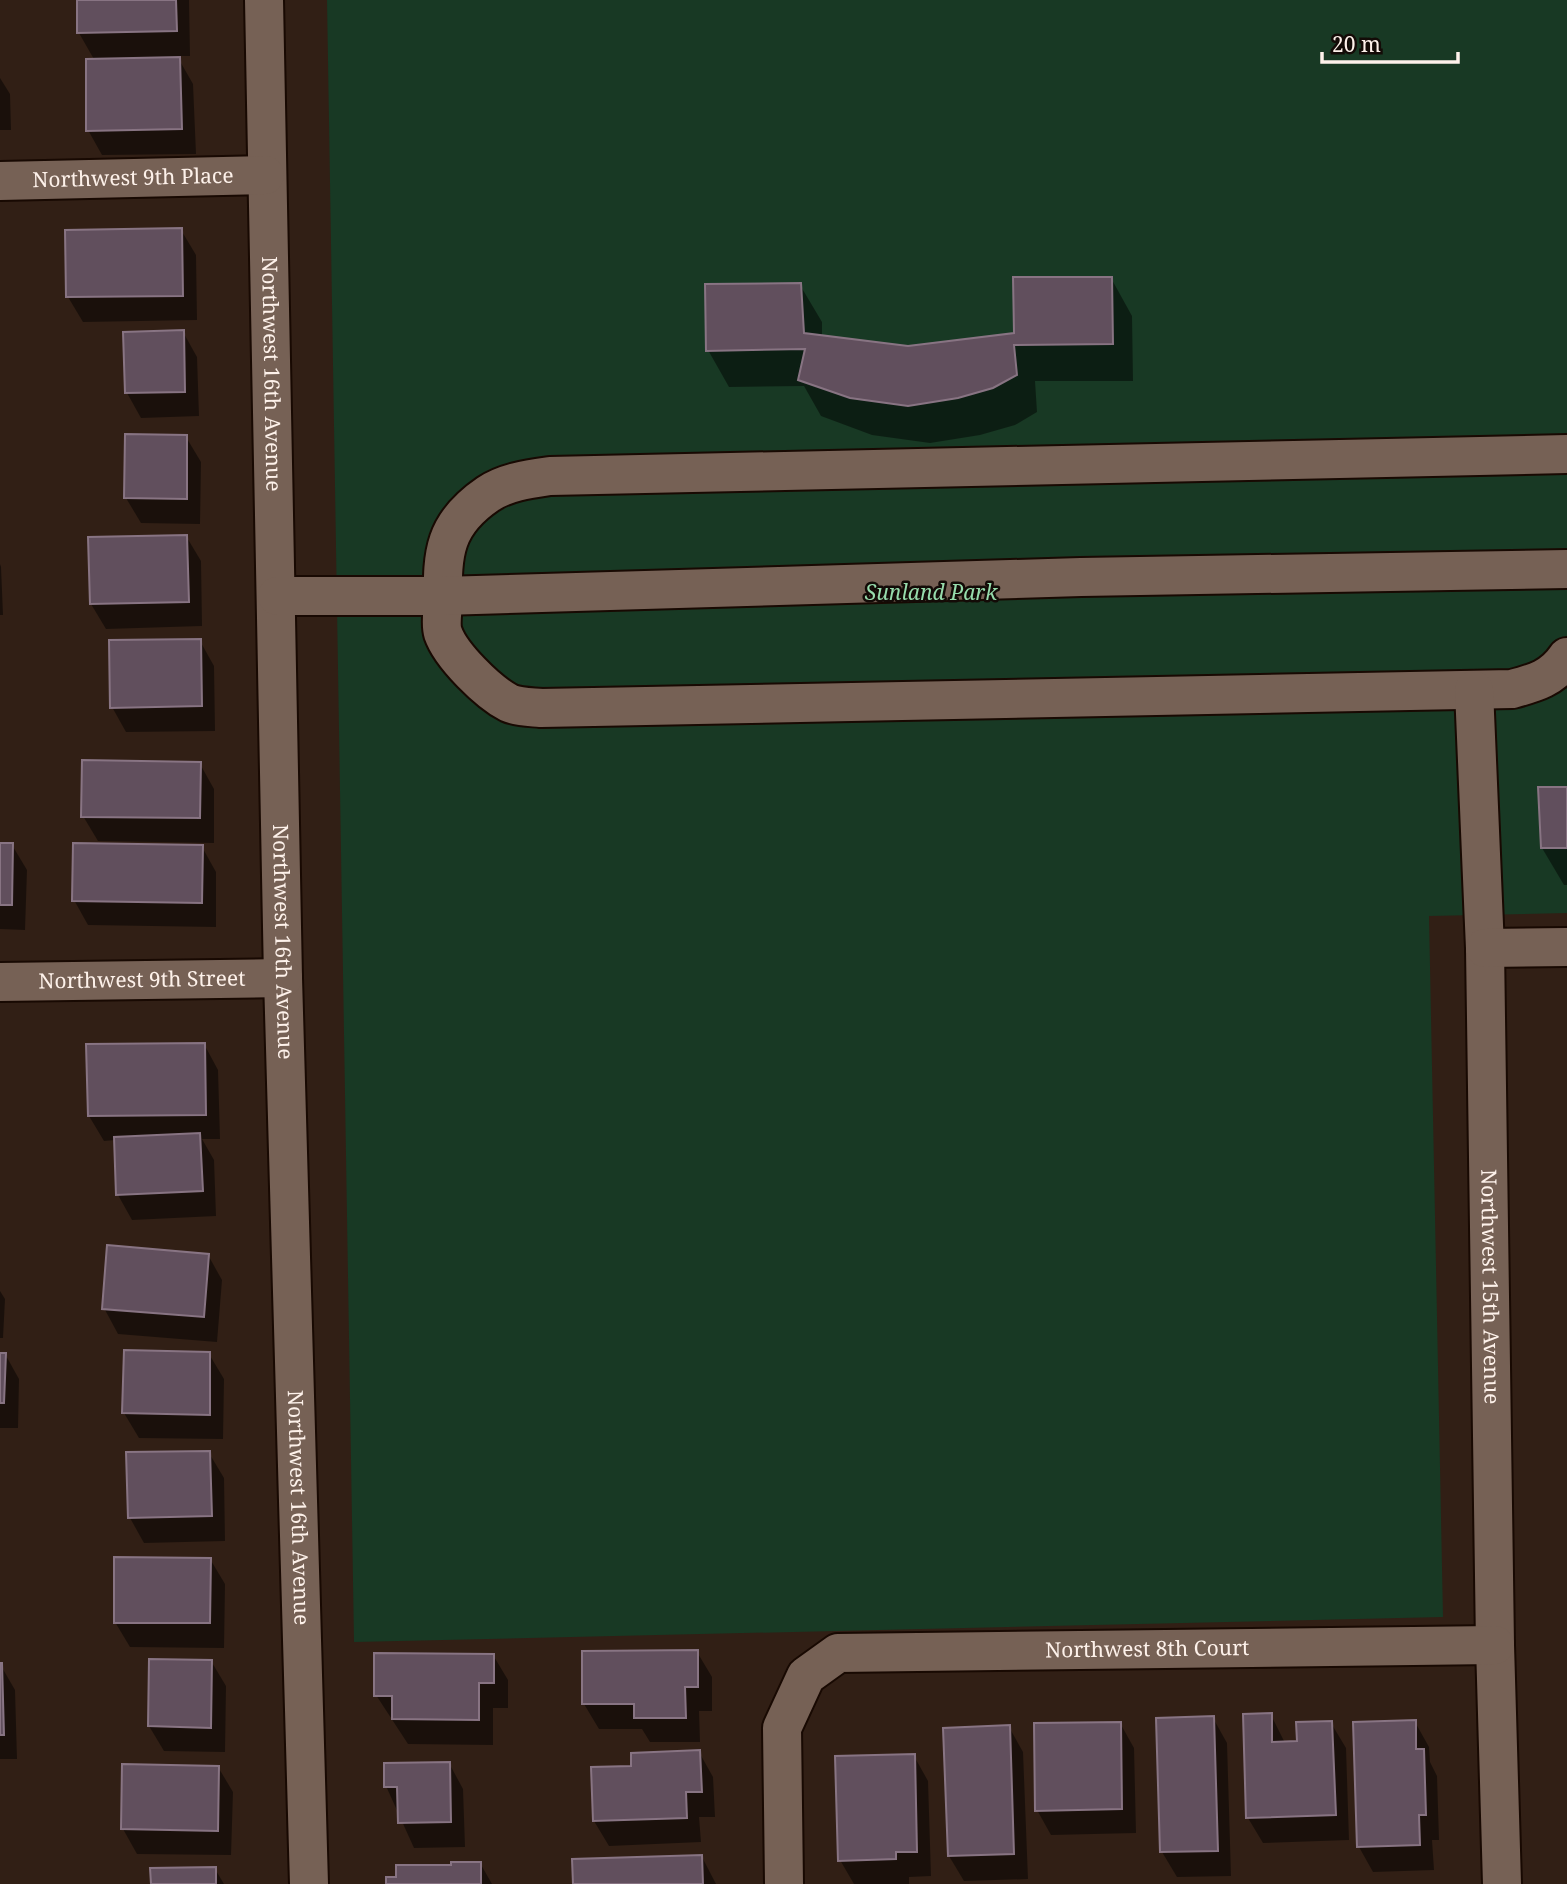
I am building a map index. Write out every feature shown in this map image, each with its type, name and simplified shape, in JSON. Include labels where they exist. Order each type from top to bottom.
[{"type":"street","name":"Northwest 16th Avenue","points":[[264,0],[265,175],[284,978],[309,1884]]},
{"type":"street","name":"Northwest 9th Place","points":[[0,181],[265,175]]},
{"type":"street","points":[[1567,454],[550,476],[520,481],[489,494],[462,518],[443,549],[442,596],[443,633],[460,659],[481,682],[510,703],[541,708],[1512,689],[1536,683],[1558,671],[1567,657]]},
{"type":"street","points":[[277,596],[442,596],[1095,577],[1567,569]]},
{"type":"street","name":"Northwest 15th Avenue","points":[[1474,690],[1485,948],[1495,1644],[1502,1884]]},
{"type":"street","points":[[1485,948],[1567,947]]},
{"type":"street","name":"Northwest 9th Street","points":[[0,982],[284,978]]},
{"type":"street","name":"Northwest 8th Court","points":[[784,1884],[782,1728],[806,1675],[838,1653],[1495,1644]]},
{"type":"green space","name":"Sunland Park","points":[[327,0],[1567,0],[1567,913],[1429,916],[1443,1617],[354,1642]]},
{"type":"building","points":[[77,0],[176,0],[177,31],[77,33]]},
{"type":"building","points":[[180,57],[182,129],[86,131],[86,59]]},
{"type":"building","points":[[182,228],[183,296],[66,297],[65,230]]},
{"type":"building","points":[[1013,277],[1112,277],[1113,344],[1014,345],[1017,375],[993,388],[958,398],[908,406],[850,398],[798,380],[805,349],[706,351],[705,284],[801,283],[804,333],[908,346],[1014,333]]},
{"type":"building","points":[[184,330],[185,392],[125,393],[123,332]]},
{"type":"building","points":[[125,434],[187,435],[187,499],[124,498]]},
{"type":"building","points":[[187,535],[189,602],[90,604],[88,537]]},
{"type":"building","points":[[201,639],[202,706],[110,708],[109,640]]},
{"type":"building","points":[[82,760],[201,762],[200,818],[81,817]]},
{"type":"building","points":[[1538,787],[1567,787],[1567,848],[1541,848]]},
{"type":"building","points":[[0,843],[13,843],[12,905],[0,905]]},
{"type":"building","points":[[73,843],[203,845],[202,903],[72,901]]},
{"type":"building","points":[[205,1043],[206,1115],[88,1116],[86,1044]]},
{"type":"building","points":[[200,1133],[203,1191],[116,1195],[114,1137]]},
{"type":"building","points":[[107,1245],[209,1254],[204,1317],[102,1309]]},
{"type":"building","points":[[124,1350],[210,1352],[210,1415],[122,1413]]},
{"type":"building","points":[[0,1353],[6,1353],[4,1403],[0,1403]]},
{"type":"building","points":[[210,1451],[212,1516],[128,1518],[126,1452]]},
{"type":"building","points":[[114,1557],[211,1558],[210,1623],[114,1623]]},
{"type":"building","points":[[698,1650],[698,1687],[685,1687],[686,1718],[634,1718],[634,1704],[582,1704],[582,1651]]},
{"type":"building","points":[[374,1653],[494,1654],[494,1683],[479,1683],[479,1720],[392,1719],[392,1696],[374,1696]]},
{"type":"building","points":[[149,1659],[212,1660],[211,1728],[148,1726]]},
{"type":"building","points":[[2,1663],[4,1735],[0,1735]]},
{"type":"building","points":[[1272,1713],[1272,1742],[1297,1741],[1296,1722],[1332,1721],[1336,1815],[1246,1818],[1243,1714]]},
{"type":"building","points":[[1214,1716],[1218,1851],[1160,1852],[1156,1718]]},
{"type":"building","points":[[1416,1720],[1416,1749],[1424,1749],[1426,1815],[1419,1815],[1420,1845],[1357,1847],[1353,1722]]},
{"type":"building","points":[[1121,1722],[1122,1809],[1035,1811],[1034,1723]]},
{"type":"building","points":[[1010,1725],[1014,1854],[948,1856],[943,1728]]},
{"type":"building","points":[[700,1750],[702,1792],[686,1792],[687,1818],[593,1821],[591,1767],[631,1766],[631,1753]]},
{"type":"building","points":[[915,1754],[917,1852],[896,1852],[896,1859],[838,1861],[835,1756]]},
{"type":"building","points":[[450,1762],[451,1822],[398,1823],[397,1787],[384,1787],[384,1763]]},
{"type":"building","points":[[122,1764],[219,1766],[218,1831],[121,1829]]},
{"type":"building","points":[[702,1855],[703,1884],[573,1884],[572,1859]]},
{"type":"building","points":[[451,1862],[481,1862],[481,1884],[386,1884],[386,1877],[396,1877],[396,1865],[451,1865]]},
{"type":"building","points":[[216,1867],[216,1884],[151,1884],[150,1868]]}]
